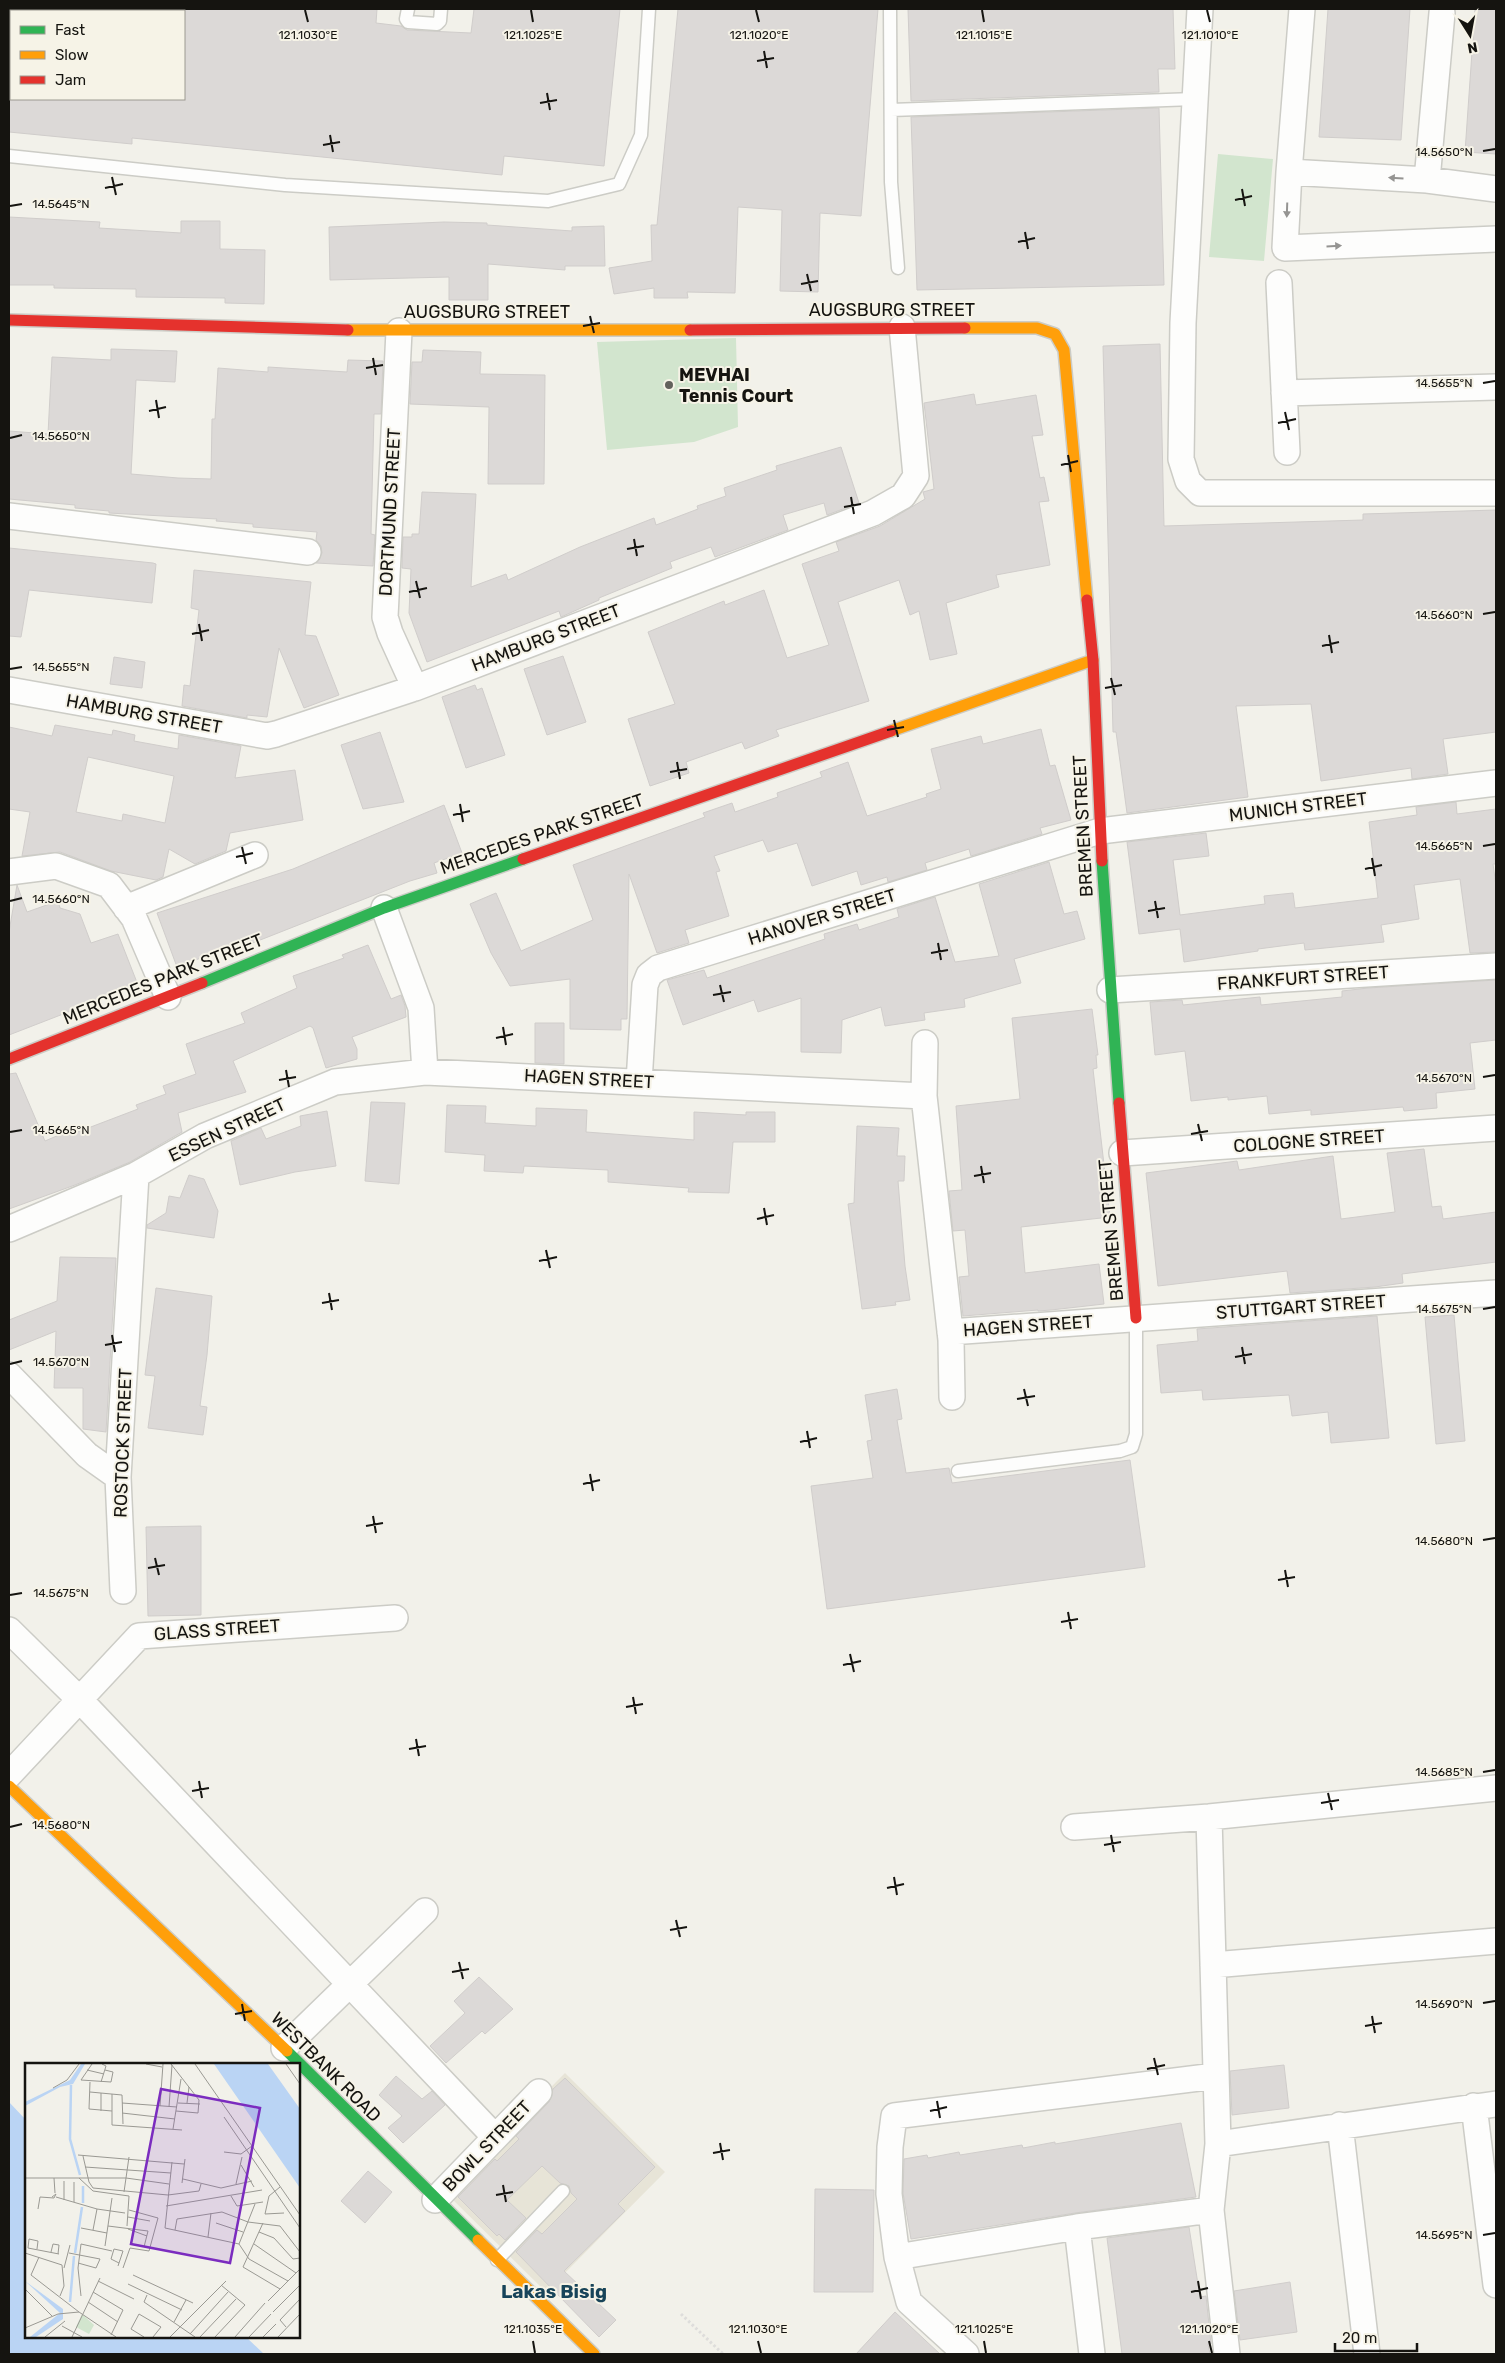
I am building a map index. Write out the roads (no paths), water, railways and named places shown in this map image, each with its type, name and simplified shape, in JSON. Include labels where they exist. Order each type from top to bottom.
[{"type":"street","points":[[1200,9],[1183,333],[1181,459],[1188,480],[1200,493],[1496,492]]},
{"type":"street","points":[[1302,9],[1289,172],[1286,248],[1496,239]]},
{"type":"street","points":[[1427,180],[1442,13]]},
{"type":"street","points":[[1289,172],[1427,180],[1496,189]]},
{"type":"street","points":[[1279,283],[1287,452]]},
{"type":"street","name":"AUGSBURG STREET","points":[[9,320],[399,330],[1037,328],[1055,334]]},
{"type":"street","name":"HAMBURG STREET","points":[[9,690],[267,736],[414,688],[873,513],[903,496],[916,476],[902,327]]},
{"type":"street","name":"DORTMUND STREET","points":[[399,330],[385,617],[414,688]]},
{"type":"street","name":"BREMEN STREET","points":[[1055,334],[1064,350],[1093,660],[1100,831],[1110,990],[1136,1318]]},
{"type":"street","points":[[1284,393],[1496,386]]},
{"type":"street","points":[[9,516],[308,552]]},
{"type":"street","name":"MERCEDES PARK STREET","points":[[9,1059],[168,997],[384,908],[1093,660]]},
{"type":"street","name":"MUNICH STREET","points":[[1100,831],[1496,783]]},
{"type":"street","name":"HANOVER STREET","points":[[639,1082],[644,985],[649,976],[658,968],[1100,831]]},
{"type":"street","points":[[126,908],[255,855]]},
{"type":"street","points":[[9,872],[56,866],[109,885],[134,918],[168,997]]},
{"type":"street","points":[[384,908],[421,1008],[425,1072]]},
{"type":"street","name":"FRANKFURT STREET","points":[[1110,990],[1496,966]]},
{"type":"street","name":"HAGEN STREET","points":[[926,1043],[924,1096],[950,1332],[952,1397]]},
{"type":"street","name":"HAGEN STREET","points":[[425,1072],[924,1096]]},
{"type":"street","name":"ESSEN STREET","points":[[9,1229],[136,1175],[205,1136],[335,1082],[425,1072]]},
{"type":"street","name":"COLOGNE STREET","points":[[1122,1153],[1496,1128]]},
{"type":"street","name":"ROSTOCK STREET","points":[[123,1591],[118,1477],[136,1175]]},
{"type":"street","name":"STUTTGART STREET","points":[[1136,1318],[1496,1293]]},
{"type":"street","name":"HAGEN STREET","points":[[950,1332],[1136,1318]]},
{"type":"street","points":[[9,1375],[87,1455],[118,1477]]},
{"type":"street","name":"GLASS STREET","points":[[9,1775],[139,1636],[394,1618]]},
{"type":"street","points":[[9,1630],[80,1700],[495,2137]]},
{"type":"street","name":"WESTBANK ROAD","points":[[9,1786],[299,2063]]},
{"type":"street","points":[[1074,1827],[1209,1817],[1496,1788]]},
{"type":"street","points":[[1209,1817],[1218,2144],[1211,2210],[1227,2354]]},
{"type":"street","points":[[284,2048],[425,1911]]},
{"type":"street","points":[[1213,1965],[1496,1941]]},
{"type":"street","name":"WESTBANK ROAD","points":[[300,2064],[435,2200],[594,2354]]},
{"type":"street","points":[[966,2354],[909,2302],[897,2257],[889,2194],[890,2147],[894,2116],[1216,2076]]},
{"type":"street","name":"BOWL STREET","points":[[435,2200],[538,2092]]},
{"type":"street","points":[[1218,2144],[1485,2105],[1496,2285]]},
{"type":"street","points":[[1340,2125],[1367,2354]]},
{"type":"street","points":[[897,2257],[1077,2227],[1211,2210]]},
{"type":"street","points":[[1077,2227],[1092,2354]]},
{"type":"lane","points":[[408,9],[406,19],[408,22],[436,24],[440,21],[441,9]]},
{"type":"lane","points":[[9,156],[285,185],[548,201],[619,184],[641,135],[649,9]]},
{"type":"lane","points":[[890,9],[891,182],[898,268]]},
{"type":"lane","points":[[891,110],[1194,99]]},
{"type":"lane","points":[[958,1471],[1120,1451],[1132,1447],[1136,1434],[1136,1318]]},
{"type":"lane","points":[[497,2260],[563,2191]]},
{"type":"water","points":[[9,2102],[25,2119],[25,2338],[247,2338],[264,2354],[9,2354]]},
{"type":"place","name":"MEVHAI Tennis Court","points":[[669,385]]},
{"type":"district","name":"Lakas Bisig","points":[[554,2291]]}]
